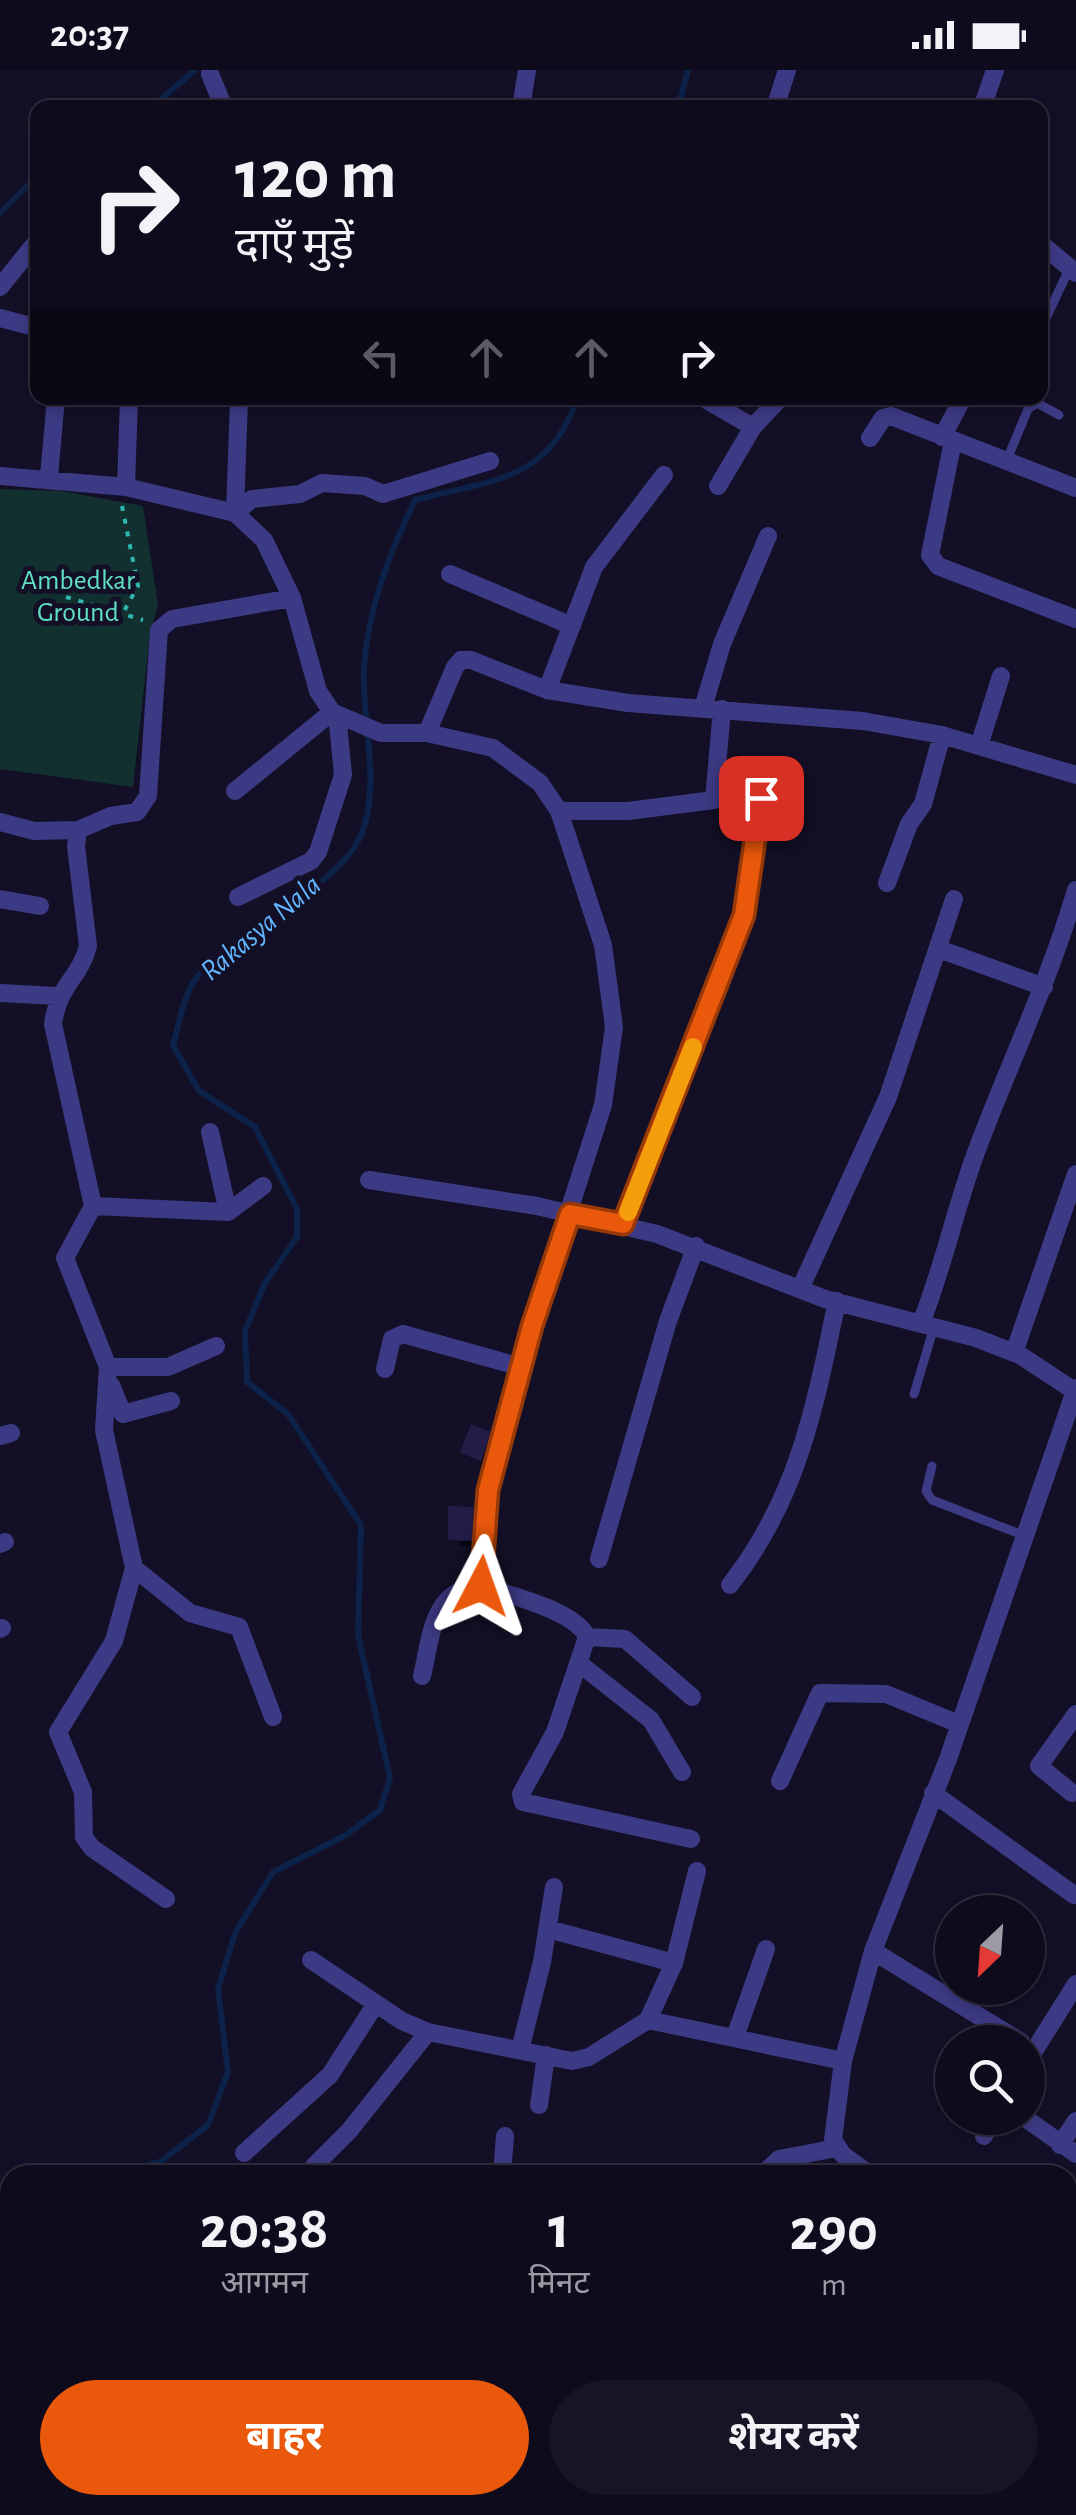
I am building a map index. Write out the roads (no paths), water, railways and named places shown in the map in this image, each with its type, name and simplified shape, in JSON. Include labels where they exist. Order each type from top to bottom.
[{"type":"street","points":[[522,100],[527,70]]},
{"type":"street","points":[[778,100],[787,70]]},
{"type":"street","points":[[985,100],[995,70]]},
{"type":"street","points":[[210,74],[221,100]]},
{"type":"street","points":[[0,287],[30,250]]},
{"type":"street","points":[[1048,250],[1073,271]]},
{"type":"street","points":[[0,318],[30,326]]},
{"type":"street","points":[[49,477],[55,405]]},
{"type":"street","points":[[122,486],[128,405]]},
{"type":"street","points":[[234,512],[240,405]]},
{"type":"street","points":[[716,405],[753,427]]},
{"type":"street","points":[[718,486],[753,427],[773,405]]},
{"type":"street","points":[[960,405],[948,439],[930,555],[938,566],[1076,619]]},
{"type":"street","points":[[870,438],[883,418],[891,416],[1076,488]]},
{"type":"street","points":[[234,512],[252,499],[300,494],[322,482],[365,486],[384,494],[490,461]]},
{"type":"street","points":[[547,690],[594,567],[664,475]]},
{"type":"street","points":[[0,476],[49,477],[122,486],[234,512],[264,540],[292,598],[318,691],[337,714],[372,730],[426,732],[493,748],[540,782],[559,811],[603,945],[614,1027],[603,1105],[521,1367],[488,1490],[481,1586]]},
{"type":"street","points":[[559,811],[628,811],[714,800],[712,709],[722,644],[768,536]]},
{"type":"street","points":[[450,574],[572,626]]},
{"type":"street","points":[[0,822],[34,831],[78,830],[111,816],[137,812],[148,796],[157,640],[162,626],[172,619],[292,598]]},
{"type":"street","points":[[426,732],[461,660],[471,660],[547,690],[628,703],[864,720],[942,735],[1076,775]]},
{"type":"street","points":[[979,746],[1001,676]]},
{"type":"street","points":[[235,791],[337,714]]},
{"type":"street","points":[[238,897],[311,861],[318,852],[343,774],[337,714]]},
{"type":"street","points":[[887,883],[909,824],[923,804],[942,735]]},
{"type":"street","points":[[623,1224],[744,915],[761,798]]},
{"type":"street","points":[[78,830],[76,846],[88,946],[85,958],[57,996],[53,1024],[92,1206],[65,1258],[124,1414],[171,1401]]},
{"type":"street","points":[[927,1325],[973,1160],[1044,987],[1076,890]]},
{"type":"street","points":[[0,899],[40,906]]},
{"type":"street","points":[[800,1288],[864,1157],[954,900]]},
{"type":"street","points":[[939,949],[1044,987]]},
{"type":"street","points":[[0,993],[57,996]]},
{"type":"street","points":[[210,1132],[228,1212]]},
{"type":"street","points":[[1014,1353],[1076,1174]]},
{"type":"street","points":[[369,1180],[623,1224],[696,1246],[837,1301],[1014,1353],[1075,1391],[959,1724],[874,1951],[844,2061],[832,2130],[837,2148],[858,2165]]},
{"type":"street","points":[[92,1206],[228,1212],[263,1186]]},
{"type":"street","points":[[599,1560],[668,1321],[696,1246]]},
{"type":"street","points":[[730,1585],[773,1526],[792,1480],[813,1416],[837,1301]]},
{"type":"street","points":[[385,1369],[392,1339],[403,1334],[521,1367]]},
{"type":"street","points":[[109,1373],[168,1367],[216,1346]]},
{"type":"street","points":[[109,1373],[104,1430],[134,1568],[114,1640],[58,1732],[82,1792],[84,1837],[92,1848],[166,1898]]},
{"type":"street","points":[[134,1568],[190,1613],[239,1627],[273,1716]]},
{"type":"street","points":[[422,1676],[439,1607],[453,1592],[481,1586],[529,1600],[578,1625],[587,1638],[580,1664],[555,1732],[521,1798],[691,1839]]},
{"type":"street","points":[[587,1638],[625,1639],[692,1697]]},
{"type":"street","points":[[580,1664],[652,1720],[682,1772]]},
{"type":"street","points":[[780,1781],[820,1692],[886,1694],[959,1724]]},
{"type":"street","points":[[1072,1793],[1039,1766],[1076,1714]]},
{"type":"street","points":[[934,1793],[1074,1895]]},
{"type":"street","points":[[312,1960],[376,2005],[428,2032],[581,2061],[648,2020],[674,1963],[697,1871]]},
{"type":"street","points":[[520,2050],[554,1887]]},
{"type":"street","points":[[548,1929],[674,1963]]},
{"type":"street","points":[[735,2036],[766,1949]]},
{"type":"street","points":[[874,1951],[989,2025]]},
{"type":"street","points":[[1045,2027],[1076,1984]]},
{"type":"street","points":[[244,2153],[330,2075],[376,2005]]},
{"type":"street","points":[[648,2020],[844,2061]]},
{"type":"street","points":[[315,2165],[349,2131],[428,2032]]},
{"type":"street","points":[[539,2105],[546,2054]]},
{"type":"street","points":[[1045,2132],[1068,2149],[1076,2121]]},
{"type":"street","points":[[503,2165],[505,2136]]},
{"type":"street","points":[[773,2165],[779,2159],[837,2148]]},
{"type":"lane","points":[[1048,316],[1073,271]]},
{"type":"lane","points":[[1006,462],[1028,409],[1034,405]]},
{"type":"lane","points":[[1041,405],[1059,415]]},
{"type":"lane","points":[[914,1394],[927,1325]]},
{"type":"lane","points":[[932,1466],[926,1491],[932,1500],[1025,1536]]},
{"type":"waterway","points":[[160,100],[195,70]]},
{"type":"waterway","name":"Rakasya Nala","points":[[680,100],[688,70]]},
{"type":"waterway","points":[[0,213],[30,183]]},
{"type":"waterway","name":"Rakasya Nala","points":[[149,2165],[160,2162],[208,2125],[228,2072],[218,1989],[235,1933],[273,1872],[346,1835],[380,1810],[390,1778],[358,1635],[361,1525],[288,1414],[247,1382],[245,1331],[265,1283],[297,1237],[297,1209],[255,1127],[199,1091],[173,1045],[191,987],[212,961],[331,874],[361,835],[370,795],[364,687],[366,645],[382,581],[415,500],[492,481],[534,462],[551,447],[574,405]]},
{"type":"park label","name":"Ambedkar Ground","points":[[78,597]]}]
